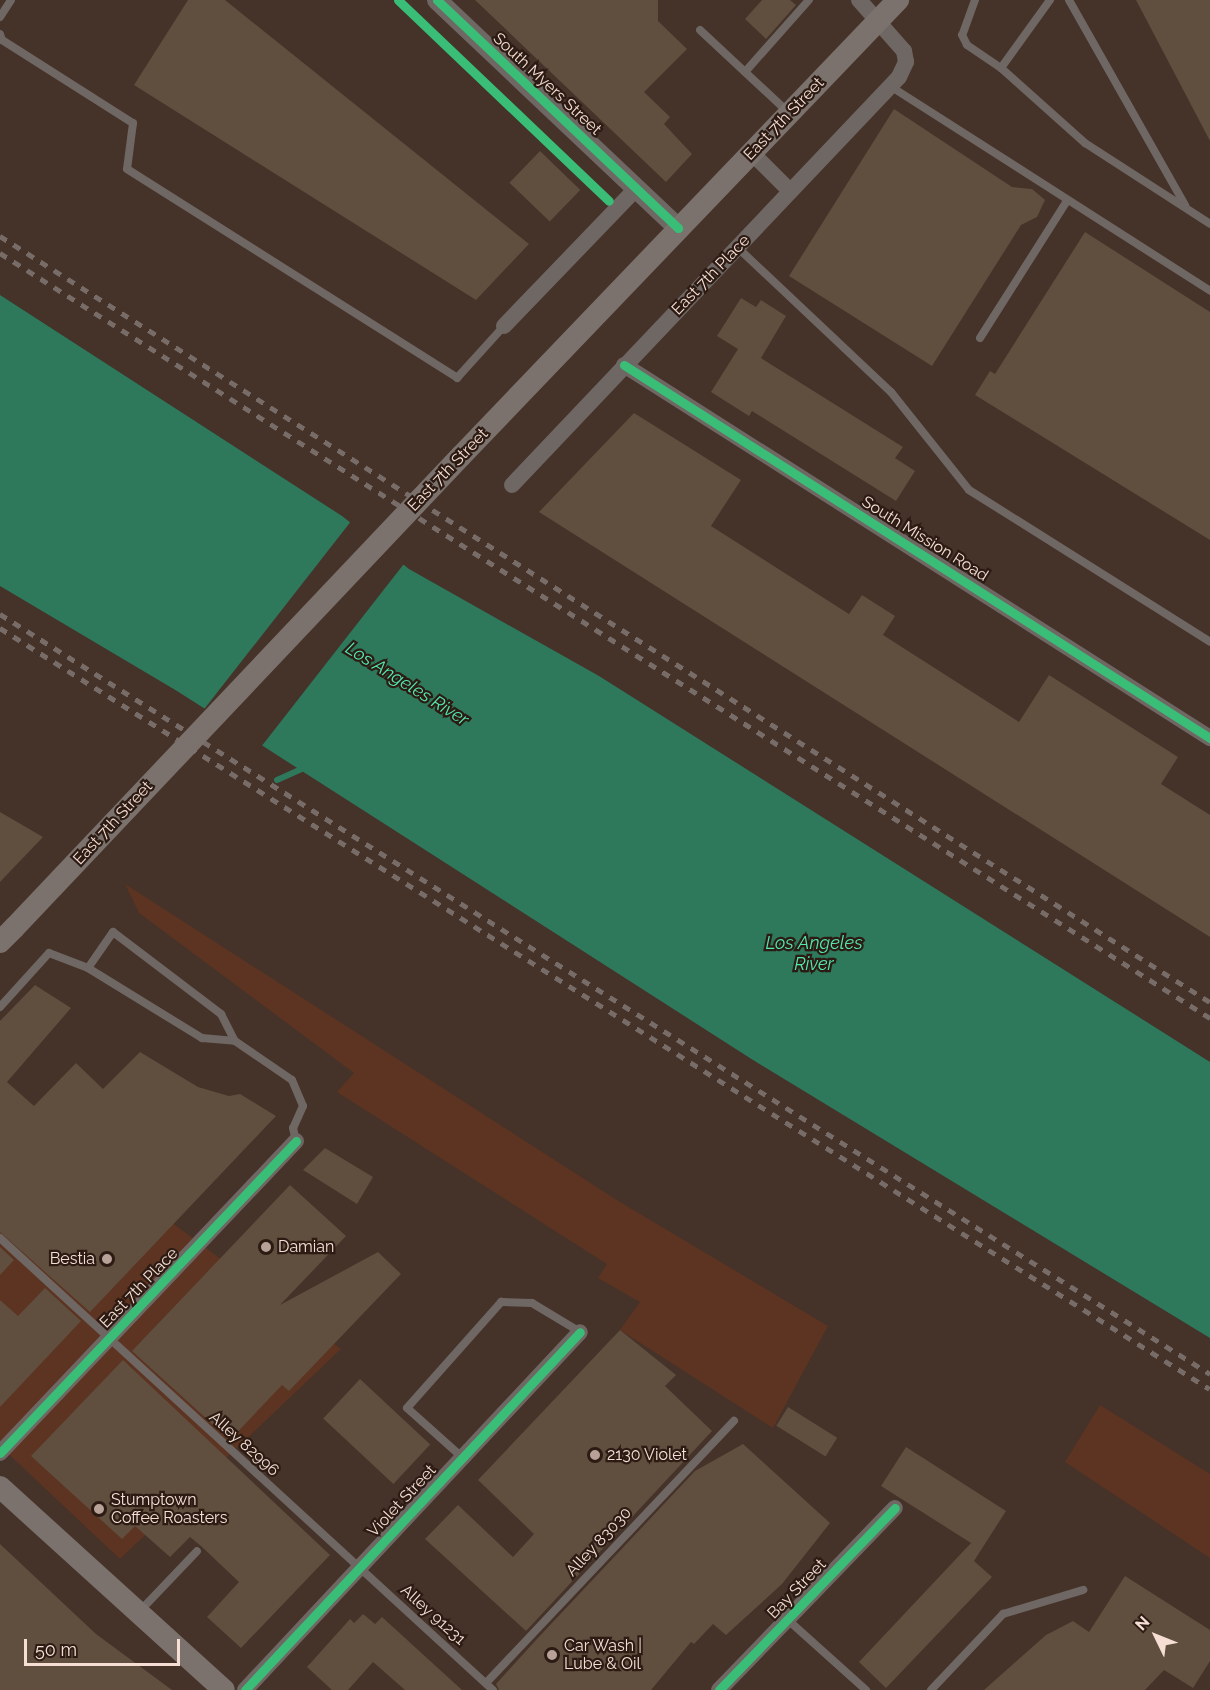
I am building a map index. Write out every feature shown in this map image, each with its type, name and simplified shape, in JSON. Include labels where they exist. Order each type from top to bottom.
[{"type":"main road","name":"East 7th Street","points":[[7,935],[583,327],[898,0]]},
{"type":"main road","points":[[0,1486],[224,1690]]},
{"type":"street","name":"South Myers Street","points":[[436,0],[678,228]]},
{"type":"street","points":[[860,0],[879,20]]},
{"type":"street","name":"East 7th Place","points":[[512,485],[890,86],[906,62],[904,51],[879,20]]},
{"type":"street","points":[[752,153],[790,191]]},
{"type":"street","points":[[504,326],[637,188]]},
{"type":"street","name":"South Mission Road","points":[[624,365],[1210,738]]},
{"type":"street","name":"East 7th Place","points":[[0,1453],[296,1141]]},
{"type":"street","name":"Violet Street","points":[[245,1690],[580,1332]]},
{"type":"street","name":"Bay Street","points":[[720,1690],[895,1508]]},
{"type":"lane","points":[[0,17],[11,0]]},
{"type":"lane","points":[[745,72],[809,0]]},
{"type":"lane","points":[[975,0],[962,35],[967,45],[1001,68],[1085,143],[1210,224]]},
{"type":"lane","points":[[1001,68],[1050,0]]},
{"type":"lane","points":[[1069,0],[1186,208]]},
{"type":"lane","points":[[700,30],[790,114]]},
{"type":"lane","points":[[0,34],[2,40],[133,123],[127,169],[457,378],[504,326]]},
{"type":"lane","points":[[890,86],[1210,291]]},
{"type":"lane","points":[[980,338],[1067,201]]},
{"type":"lane","points":[[737,247],[891,392],[969,490],[1210,642]]},
{"type":"lane","points":[[88,968],[114,932],[221,1014],[235,1041],[292,1080],[303,1106],[293,1128],[296,1141]]},
{"type":"lane","points":[[0,1007],[49,953],[88,968],[202,1038],[235,1041]]},
{"type":"lane","name":"Alley 82996","points":[[0,1238],[108,1341],[360,1569]]},
{"type":"lane","points":[[463,1458],[407,1408],[501,1302],[532,1302],[580,1332]]},
{"type":"lane","name":"Alley 83030","points":[[486,1683],[734,1421]]},
{"type":"lane","points":[[139,1613],[197,1551]]},
{"type":"lane","name":"Alley 91231","points":[[360,1569],[493,1690]]},
{"type":"lane","points":[[931,1690],[1003,1614],[1083,1590]]},
{"type":"lane","points":[[788,1620],[866,1690]]},
{"type":"shaded area","points":[[125,884],[620,1202],[828,1326],[773,1428],[620,1330],[640,1302],[598,1278],[607,1264],[337,1092],[354,1073],[139,913]]},
{"type":"shaded area","points":[[0,1094],[341,1349],[120,1559],[0,1446]]},
{"type":"shaded area","points":[[1100,1405],[1210,1474],[1210,1558],[1065,1462]]},
{"type":"water","name":"Los Angeles River","points":[[0,295],[342,516],[409,569],[599,676],[1210,1062],[1210,1338],[753,1060],[177,691],[0,586]]},
{"type":"pier","points":[[352,520],[406,562],[254,756],[201,714]]},
{"type":"building","points":[[188,0],[225,0],[529,244],[476,300],[134,85]]},
{"type":"building","points":[[475,0],[658,0],[658,21],[687,49],[644,92],[670,117],[664,124],[692,154],[666,182]]},
{"type":"building","points":[[762,0],[790,0],[796,5],[766,39],[745,19]]},
{"type":"building","points":[[1136,0],[1210,0],[1210,141]]},
{"type":"building","points":[[894,109],[1012,187],[1032,189],[1045,200],[1037,217],[1021,225],[932,366],[789,276]]},
{"type":"building","points":[[540,151],[580,190],[550,222],[509,183]]},
{"type":"building","points":[[1085,232],[1210,312],[1210,540],[975,395],[990,371],[995,374]]},
{"type":"building","points":[[741,298],[756,307],[761,300],[786,316],[761,358],[903,447],[895,458],[915,471],[896,501],[752,411],[749,416],[711,392],[738,349],[717,336]]},
{"type":"building","points":[[634,413],[741,480],[711,526],[849,614],[862,595],[895,616],[883,635],[1019,722],[1049,675],[1178,757],[1161,784],[1210,815],[1210,937],[539,512]]},
{"type":"building","points":[[0,812],[43,837],[0,882]]},
{"type":"building","points":[[35,985],[71,1008],[7,1082],[34,1106],[76,1063],[103,1089],[140,1052],[198,1087],[229,1096],[240,1094],[276,1116],[90,1312],[0,1232],[0,1021]]},
{"type":"building","points":[[325,1148],[373,1177],[357,1204],[303,1170]]},
{"type":"building","points":[[290,1185],[346,1236],[280,1305],[378,1252],[401,1274],[289,1391],[282,1385],[230,1440],[132,1351]]},
{"type":"building","points":[[0,1247],[14,1260],[0,1275]]},
{"type":"building","points":[[45,1288],[81,1321],[0,1407],[0,1300],[18,1316]]},
{"type":"building","name":"2130 Violet","points":[[620,1330],[676,1375],[665,1386],[712,1431],[526,1631],[425,1539],[458,1505],[513,1557],[534,1534],[478,1480]]},
{"type":"building","points":[[123,1360],[330,1555],[241,1648],[207,1617],[239,1582],[201,1546],[190,1537],[170,1557],[135,1526],[122,1539],[31,1456]]},
{"type":"building","points":[[360,1379],[430,1444],[393,1484],[323,1418]]},
{"type":"building","points":[[788,1407],[837,1438],[826,1456],[776,1426]]},
{"type":"building","points":[[743,1444],[830,1523],[782,1584],[726,1635],[713,1624],[694,1644],[691,1642],[651,1690],[499,1690],[496,1684],[695,1471]]},
{"type":"building","points":[[906,1447],[1006,1511],[974,1561],[992,1577],[886,1688],[859,1662],[971,1543],[881,1486]]},
{"type":"building","points":[[0,1544],[96,1634],[172,1690],[0,1690]]},
{"type":"building","points":[[1125,1576],[1210,1630],[1210,1661],[1193,1688],[1164,1670],[1145,1690],[984,1690],[1046,1635],[1073,1621],[1089,1632]]},
{"type":"building","points":[[363,1614],[375,1624],[382,1617],[462,1690],[405,1690],[373,1662],[348,1690],[332,1690],[307,1667],[350,1619],[354,1623]]},
{"type":"waterway","points":[[277,780],[304,768]]},
{"type":"railway","points":[[0,236],[1210,1002]]},
{"type":"railway","points":[[0,253],[1210,1018]]},
{"type":"railway","points":[[0,614],[1210,1374]]},
{"type":"railway","points":[[0,628],[1210,1389]]},
{"type":"cycle path","points":[[398,0],[609,201]]},
{"type":"cycle path","points":[[437,0],[678,228]]},
{"type":"cycle path","points":[[624,365],[1210,738]]},
{"type":"cycle path","points":[[0,1453],[296,1141]]},
{"type":"cycle path","points":[[245,1690],[580,1332]]},
{"type":"cycle path","points":[[719,1690],[895,1508]]},
{"type":"place","name":"Damian","points":[[266,1247]]},
{"type":"place","name":"Bestia","points":[[107,1259]]},
{"type":"place","name":"2130 Violet","points":[[595,1455]]},
{"type":"place","name":"Stumptown Coffee Roasters","points":[[99,1509]]},
{"type":"place","name":"Car Wash | Lube & Oil","points":[[552,1655]]}]
